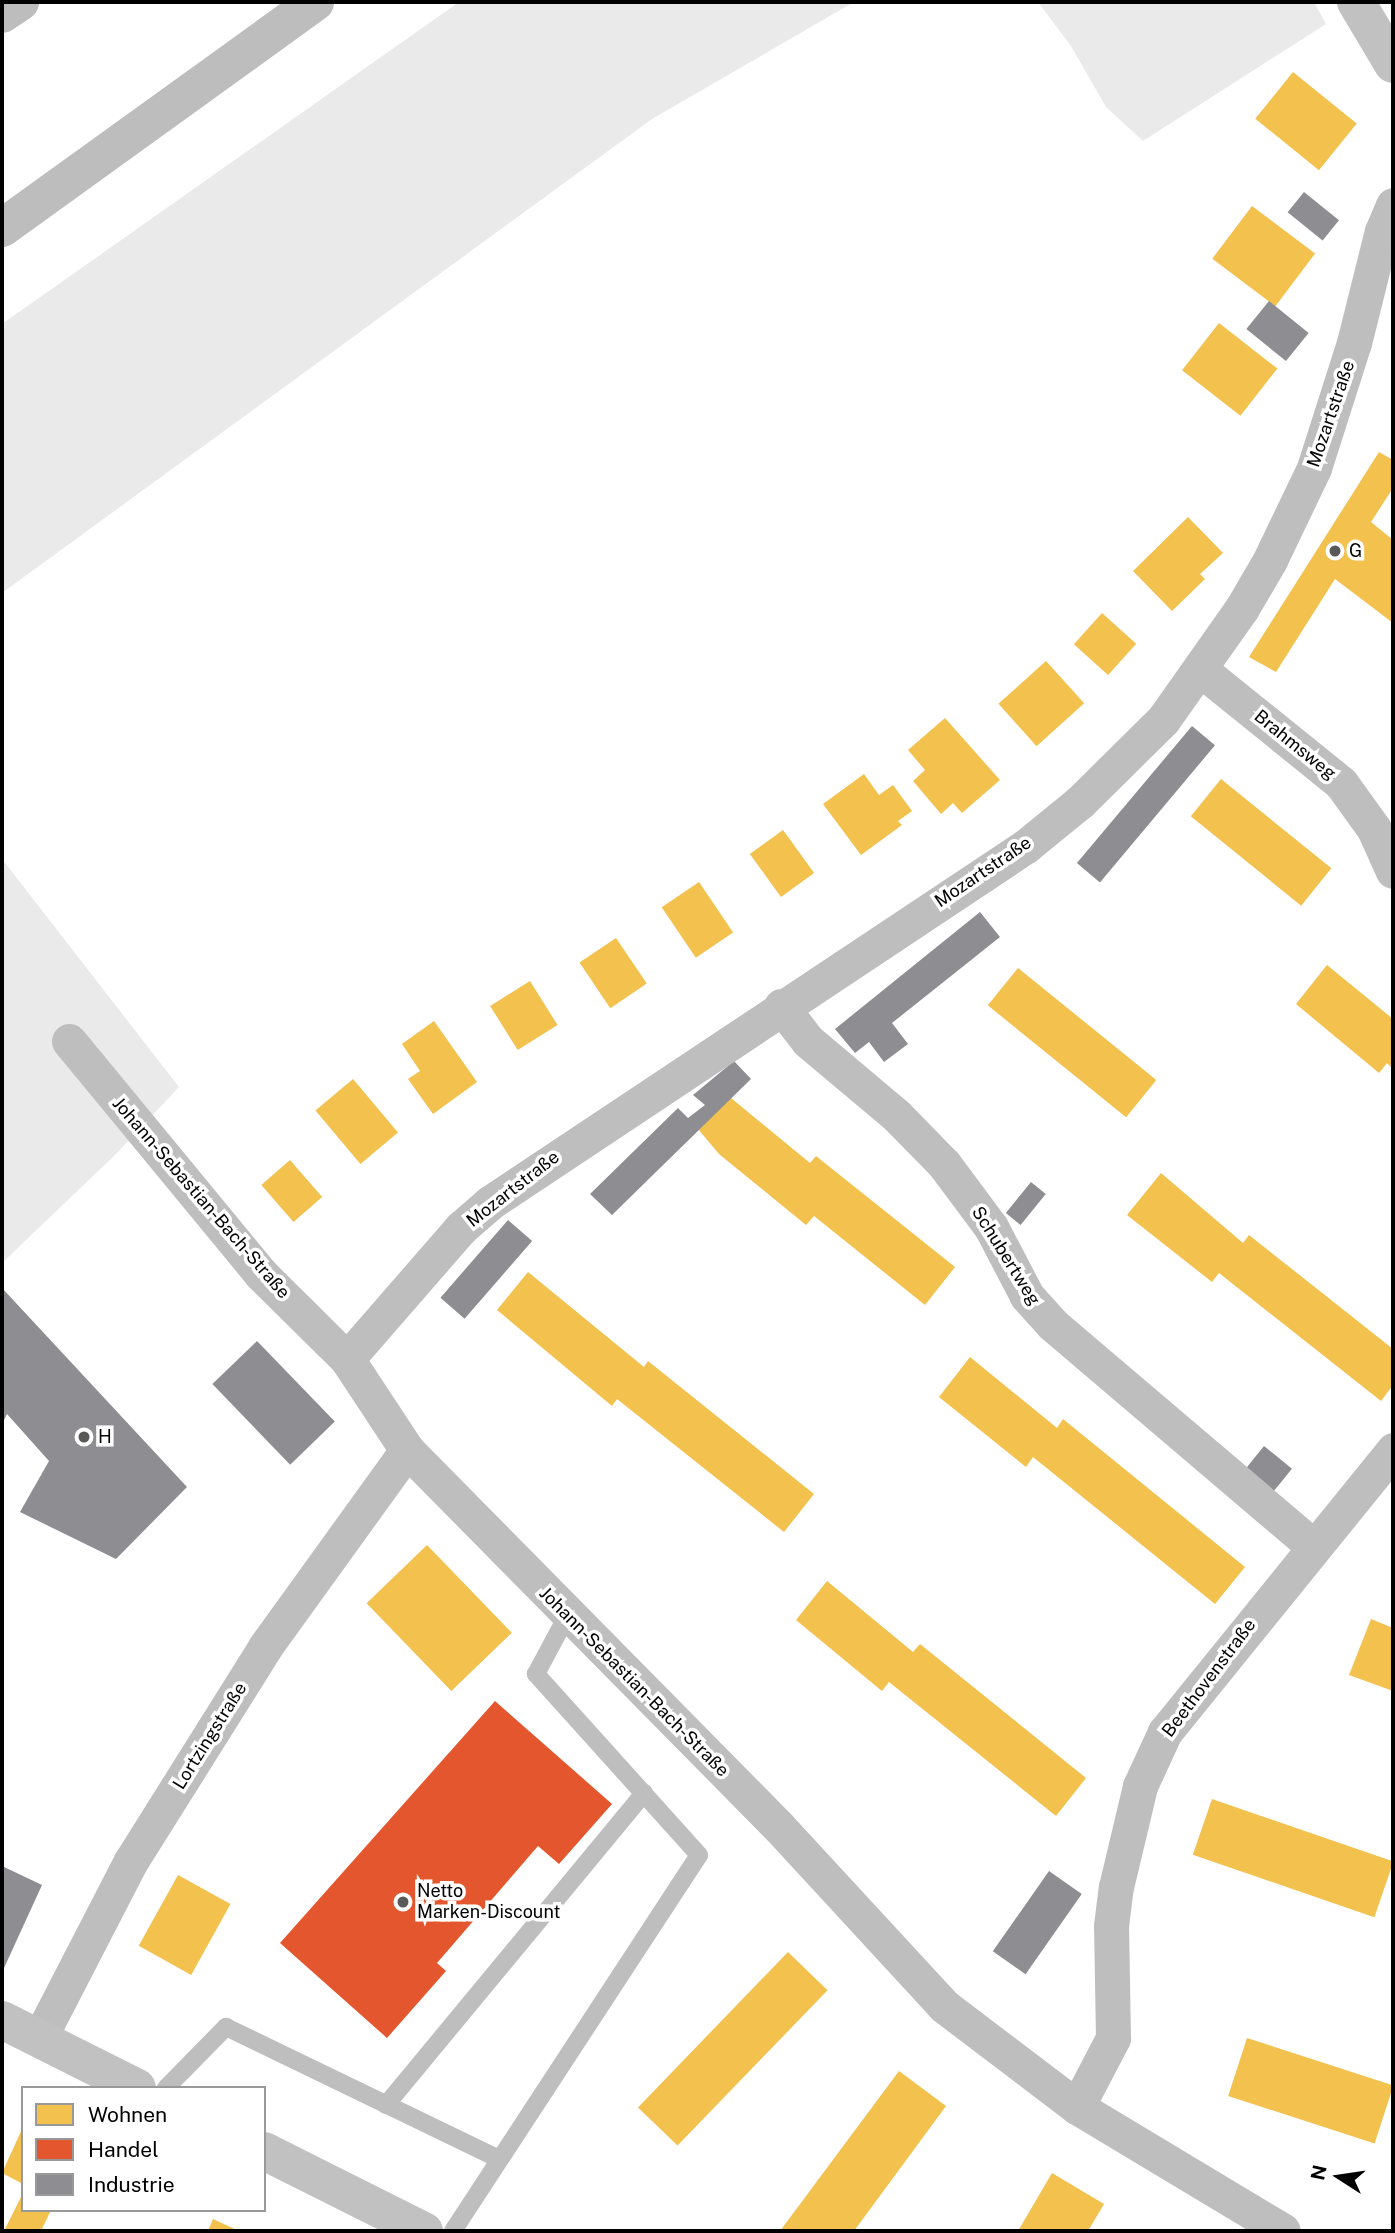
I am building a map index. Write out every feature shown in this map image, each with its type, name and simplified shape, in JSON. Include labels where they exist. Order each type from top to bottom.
[{"type":"highway","points":[[2,14],[20,2]]},
{"type":"highway","points":[[2,228],[315,2]]},
{"type":"main road","points":[[1356,2],[1393,64]]},
{"type":"main road","points":[[2,2020],[133,2086]]},
{"type":"main road","points":[[266,2152],[424,2231]]},
{"type":"street","name":"Mozartstraße","points":[[347,1359],[461,1228],[491,1202],[780,1006],[1026,846],[1119,765],[1163,720],[1201,670],[1270,561],[1314,468],[1354,343],[1382,231],[1393,205]]},
{"type":"street","name":"Brahmsweg","points":[[1201,670],[1341,783],[1374,829],[1393,871]]},
{"type":"street","name":"Schubertweg","points":[[780,1006],[808,1041],[897,1116],[944,1164],[991,1227],[1027,1296],[1052,1324],[1312,1545]]},
{"type":"street","name":"Johann-Sebastian-Bach-Straße","points":[[69,1041],[261,1274],[347,1359],[407,1450],[567,1616],[779,1827],[944,2006],[1077,2107],[1283,2231]]},
{"type":"street","name":"Lortzingstraße","points":[[39,2039],[131,1861],[265,1647],[407,1450]]},
{"type":"street","name":"Beethovenstraße","points":[[1077,2107],[1113,2038],[1111,1926],[1116,1887],[1140,1786],[1166,1732],[1312,1545],[1393,1450]]},
{"type":"lane","points":[[453,2231],[699,1855],[536,1674],[567,1616]]},
{"type":"lane","points":[[386,2105],[644,1793]]},
{"type":"lane","points":[[168,2086],[226,2027],[499,2159]]},
{"type":"shaded area","points":[[459,2],[854,2],[652,119],[2,593],[2,324]]},
{"type":"shaded area","points":[[1038,2],[1314,2],[1326,24],[1143,141],[1106,107],[1071,46]]},
{"type":"shaded area","points":[[2,859],[179,1087],[117,1153],[2,1263]]},
{"type":"building: Wohnen","points":[[1293,72],[1357,124],[1319,170],[1255,119]]},
{"type":"building: Wohnen","points":[[1252,206],[1315,254],[1275,306],[1212,259]]},
{"type":"building: Wohnen","points":[[1219,323],[1277,369],[1240,416],[1182,370]]},
{"type":"building: Wohnen","name":"G","points":[[1379,452],[1393,460],[1393,488],[1371,522],[1393,540],[1393,623],[1335,579],[1276,672],[1249,657]]},
{"type":"building: Wohnen","points":[[1188,517],[1223,553],[1200,574],[1205,579],[1172,611],[1133,571]]},
{"type":"building: Wohnen","points":[[1102,613],[1136,644],[1108,675],[1074,644]]},
{"type":"building: Wohnen","points":[[1046,661],[1084,703],[1037,746],[998,704]]},
{"type":"building: Wohnen","points":[[945,718],[1000,780],[962,813],[953,803],[941,814],[913,781],[925,770],[908,750]]},
{"type":"building: Wohnen","points":[[864,774],[879,795],[893,785],[912,811],[898,821],[902,825],[861,855],[823,804]]},
{"type":"building: Wohnen","points":[[1221,779],[1331,868],[1301,906],[1191,816]]},
{"type":"building: Wohnen","points":[[783,830],[814,873],[781,897],[750,854]]},
{"type":"building: Wohnen","points":[[699,882],[733,933],[696,958],[662,907]]},
{"type":"building: Wohnen","points":[[616,938],[647,984],[610,1008],[580,963]]},
{"type":"building: Wohnen","points":[[1327,965],[1393,1019],[1393,1069],[1387,1063],[1379,1073],[1296,1004]]},
{"type":"building: Wohnen","points":[[1018,968],[1156,1080],[1126,1117],[988,1005]]},
{"type":"building: Wohnen","points":[[530,981],[558,1025],[518,1050],[490,1006]]},
{"type":"building: Wohnen","points":[[434,1021],[477,1082],[433,1114],[408,1079],[420,1071],[402,1044]]},
{"type":"building: Wohnen","points":[[353,1079],[398,1133],[360,1164],[315,1110]]},
{"type":"building: Wohnen","points":[[731,1098],[810,1163],[816,1156],[955,1267],[925,1305],[814,1216],[806,1225],[719,1154],[698,1129]]},
{"type":"building: Wohnen","points":[[290,1160],[322,1197],[293,1222],[261,1185]]},
{"type":"building: Wohnen","points":[[1161,1173],[1243,1243],[1249,1235],[1393,1349],[1393,1385],[1381,1401],[1219,1273],[1212,1282],[1127,1215]]},
{"type":"building: Wohnen","points":[[528,1272],[644,1367],[648,1361],[814,1494],[784,1532],[617,1399],[612,1406],[497,1310]]},
{"type":"building: Wohnen","points":[[970,1357],[1057,1428],[1063,1419],[1245,1567],[1215,1604],[1033,1457],[1026,1467],[939,1397]]},
{"type":"building: Wohnen","points":[[427,1545],[512,1633],[451,1691],[367,1603]]},
{"type":"building: Wohnen","points":[[827,1581],[913,1652],[920,1644],[1086,1778],[1056,1816],[889,1682],[882,1691],[796,1620]]},
{"type":"building: Wohnen","points":[[1371,1619],[1393,1628],[1393,1691],[1349,1675]]},
{"type":"building: Wohnen","points":[[1212,1799],[1393,1861],[1374,1917],[1193,1855]]},
{"type":"building: Wohnen","points":[[178,1875],[230,1904],[191,1975],[139,1946]]},
{"type":"building: Wohnen","points":[[788,1952],[828,1990],[678,2146],[638,2107]]},
{"type":"building: Wohnen","points":[[1247,2038],[1393,2085],[1375,2144],[1228,2096]]},
{"type":"building: Wohnen","points":[[899,2071],[946,2106],[854,2231],[780,2231]]},
{"type":"building: Wohnen","points":[[21,2131],[21,2183],[2,2173]]},
{"type":"building: Wohnen","points":[[1052,2173],[1104,2204],[1088,2231],[1018,2231]]},
{"type":"building: Wohnen","points":[[21,2197],[21,2212],[50,2212],[41,2231],[4,2231]]},
{"type":"building: Wohnen","points":[[213,2219],[239,2231],[208,2231]]},
{"type":"building: Handel","name":"Netto Marken-Discount","points":[[495,1701],[612,1804],[559,1864],[538,1846],[437,1963],[446,1971],[387,2038],[280,1943]]},
{"type":"building: Industrie","points":[[1304,192],[1339,220],[1323,241],[1288,212]]},
{"type":"building: Industrie","points":[[1269,301],[1309,333],[1286,361],[1246,329]]},
{"type":"building: Industrie","points":[[1192,726],[1215,745],[1100,882],[1077,863]]},
{"type":"building: Industrie","points":[[980,912],[1000,937],[892,1023],[908,1044],[884,1062],[869,1042],[855,1053],[835,1029]]},
{"type":"building: Industrie","points":[[734,1061],[751,1079],[612,1215],[590,1194],[678,1108],[688,1118],[705,1105],[693,1095]]},
{"type":"building: Industrie","points":[[1031,1182],[1046,1194],[1021,1225],[1006,1213]]},
{"type":"building: Industrie","points":[[508,1220],[532,1241],[465,1319],[440,1298]]},
{"type":"building: Industrie","name":"H","points":[[2,1288],[187,1487],[116,1559],[20,1512],[49,1461],[7,1414],[2,1424]]},
{"type":"building: Industrie","points":[[257,1341],[335,1422],[290,1465],[212,1384]]},
{"type":"building: Industrie","points":[[1264,1446],[1292,1469],[1271,1495],[1243,1472]]},
{"type":"building: Industrie","points":[[2,1866],[42,1885],[4,1968],[2,1967]]},
{"type":"building: Industrie","points":[[1049,1871],[1082,1894],[1026,1974],[993,1951]]},
{"type":"place","name":"G","points":[[1335,551]]},
{"type":"place","name":"H","points":[[84,1437]]},
{"type":"place","name":"Netto Marken-Discount","points":[[403,1902]]}]
